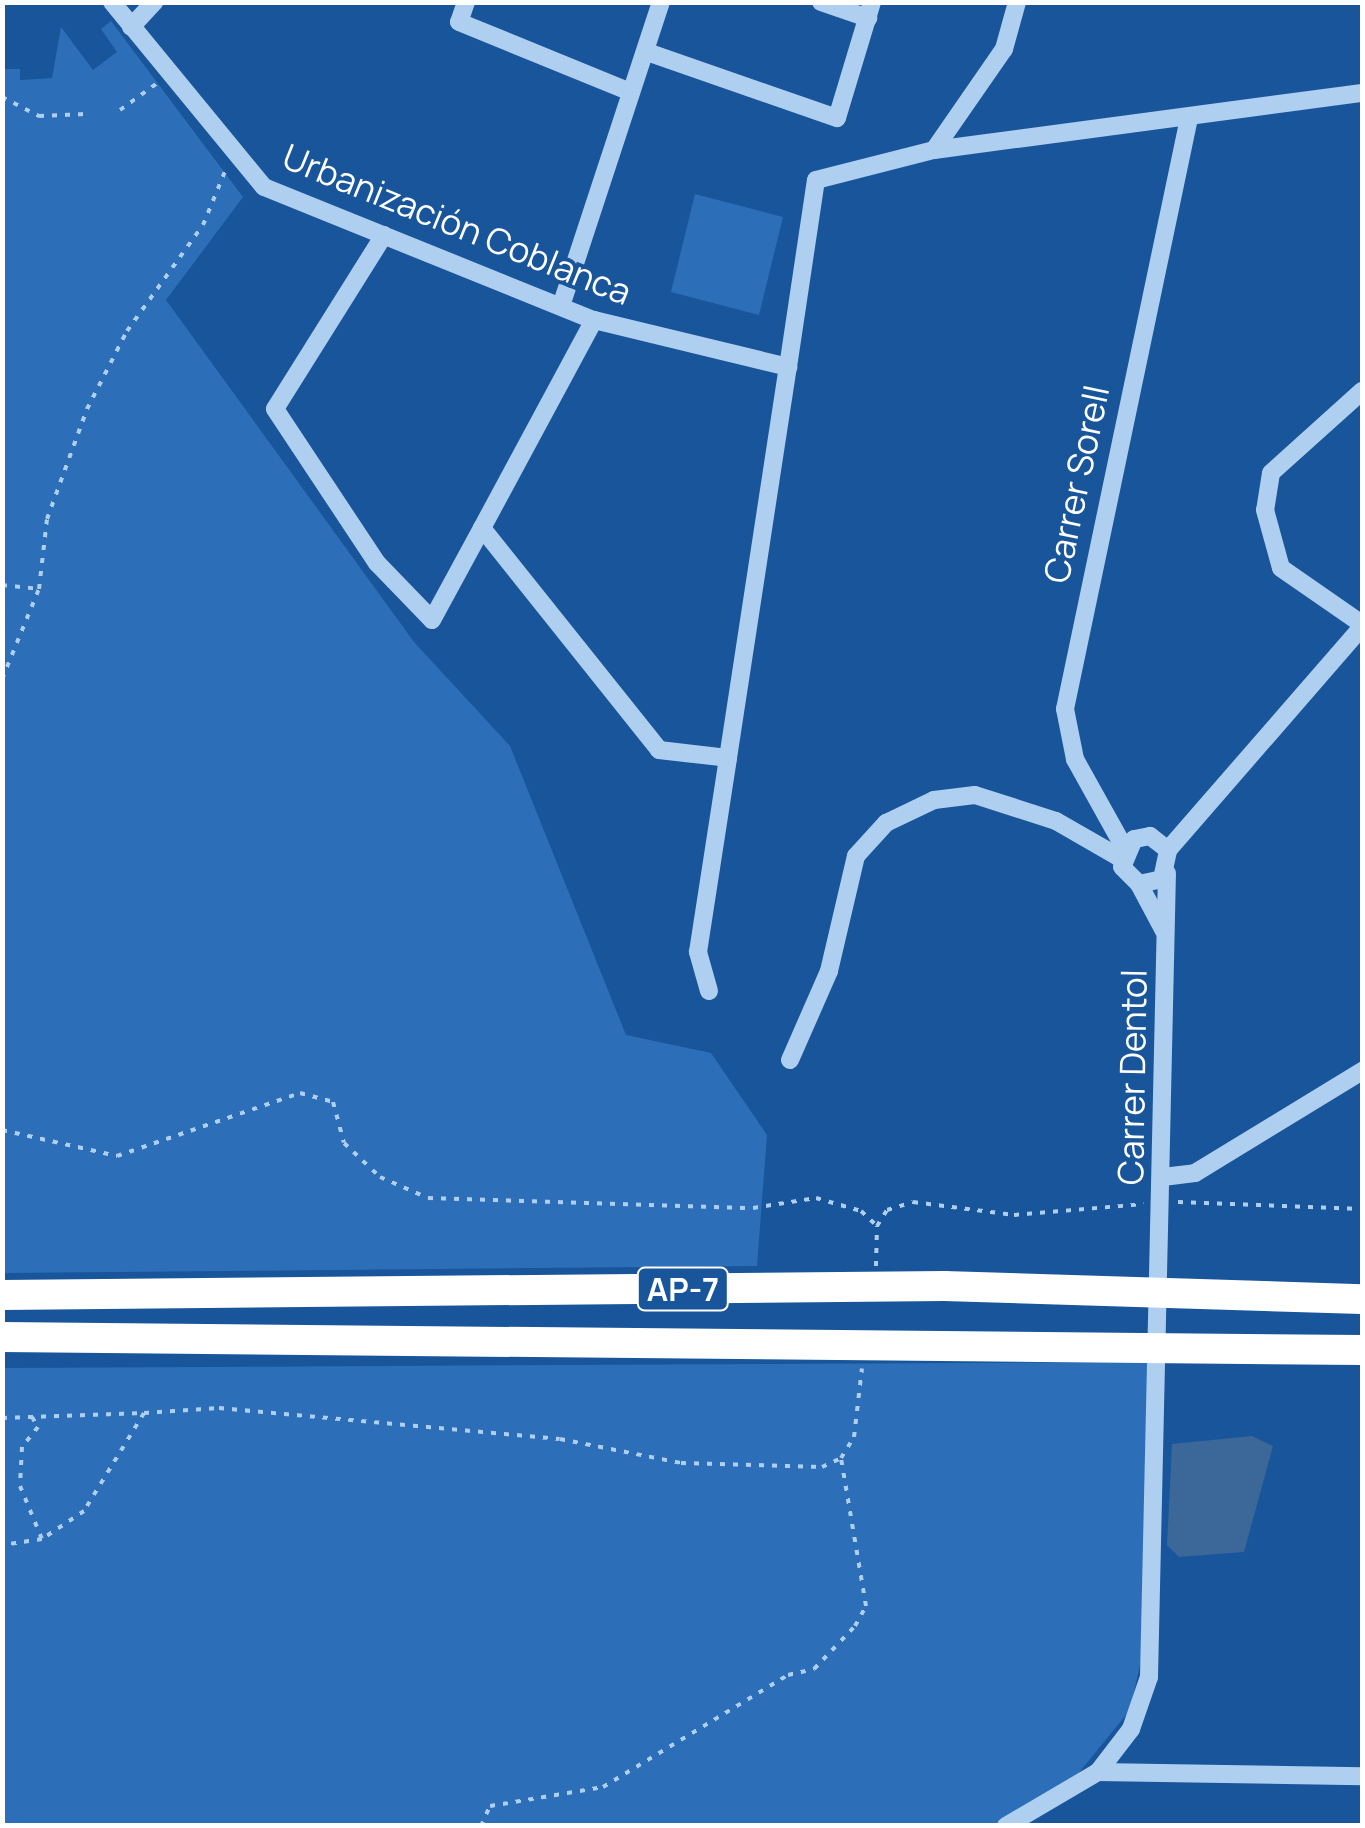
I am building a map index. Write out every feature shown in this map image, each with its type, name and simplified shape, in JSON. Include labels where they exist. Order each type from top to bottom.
[{"type":"highway","name":"AP-7","points":[[2,1295],[944,1286],[1362,1299]]},
{"type":"highway","name":"AP-7","points":[[2,1337],[1362,1350]]},
{"type":"street","name":"Urbanización Coblanca","points":[[112,2],[230,155],[264,187],[594,320],[788,367]]},
{"type":"street","points":[[131,27],[154,2]]},
{"type":"street","points":[[466,2],[459,22],[626,90]]},
{"type":"street","points":[[561,306],[626,90],[647,52],[661,2]]},
{"type":"street","points":[[647,52],[837,118],[870,10],[821,2]]},
{"type":"street","points":[[934,150],[1004,49],[1017,2]]},
{"type":"street","points":[[708,991],[698,952],[816,180],[934,150],[1188,123],[1362,94]]},
{"type":"street","name":"Carrer Sorell","points":[[1123,854],[1075,759],[1070,677],[1188,123]]},
{"type":"street","points":[[384,235],[275,409],[377,562],[432,620],[594,320]]},
{"type":"street","points":[[790,1060],[870,834],[954,795],[994,799],[1123,854],[1150,836],[1168,850],[1362,626],[1282,568],[1266,510],[1271,472],[1362,390]]},
{"type":"street","points":[[482,528],[659,750],[728,758]]},
{"type":"street","points":[[1068,828],[1095,804]]},
{"type":"street","name":"Carrer Dentol","points":[[1098,1772],[1131,1729],[1149,1677],[1163,1200],[1168,850]]},
{"type":"street","name":"Carrer Dentol","points":[[1123,854],[1167,936]]},
{"type":"street","points":[[1139,884],[1167,873]]},
{"type":"street","points":[[1163,1177],[1195,1174],[1362,1071]]},
{"type":"street","points":[[1006,1826],[1098,1772],[1362,1776]]},
{"type":"path","points":[[120,110],[167,77]]},
{"type":"path","points":[[2,96],[39,116],[86,114]]},
{"type":"path","points":[[2,679],[39,590],[48,519],[87,408],[127,331],[203,226],[230,155]]},
{"type":"path","points":[[2,585],[39,590]]},
{"type":"path","points":[[2,1130],[117,1156],[300,1093],[333,1102],[344,1144],[380,1177],[428,1198],[754,1208],[816,1198],[861,1211],[878,1226]]},
{"type":"path","points":[[876,1270],[878,1226],[887,1210],[913,1202],[966,1211],[983,1204],[1014,1215],[1120,1212],[1163,1200],[1362,1209]]},
{"type":"path","points":[[2,1418],[219,1408],[560,1439],[681,1464],[822,1467],[841,1458],[854,1438],[863,1358]]},
{"type":"path","points":[[2,1545],[42,1539],[84,1511],[144,1413]]},
{"type":"path","points":[[32,1416],[38,1426],[22,1447],[20,1486],[42,1539]]},
{"type":"path","points":[[481,1826],[490,1806],[604,1787],[788,1675],[814,1669],[866,1606],[841,1458]]},
{"type":"shaded area","points":[[111,21],[243,197],[166,300],[414,642],[510,746],[626,1035],[711,1053],[767,1135],[757,1266],[3,1273],[3,69],[20,69],[20,80],[52,78],[61,27],[93,70],[117,52],[101,29]]},
{"type":"shaded area","points":[[695,194],[783,217],[759,315],[671,292]]},
{"type":"shaded area","points":[[1148,1362],[1141,1660],[1130,1710],[1077,1775],[993,1825],[3,1825],[3,1368]]},
{"type":"shaded area","points":[[1252,1436],[1273,1446],[1244,1552],[1179,1557],[1167,1545],[1172,1444]]}]
